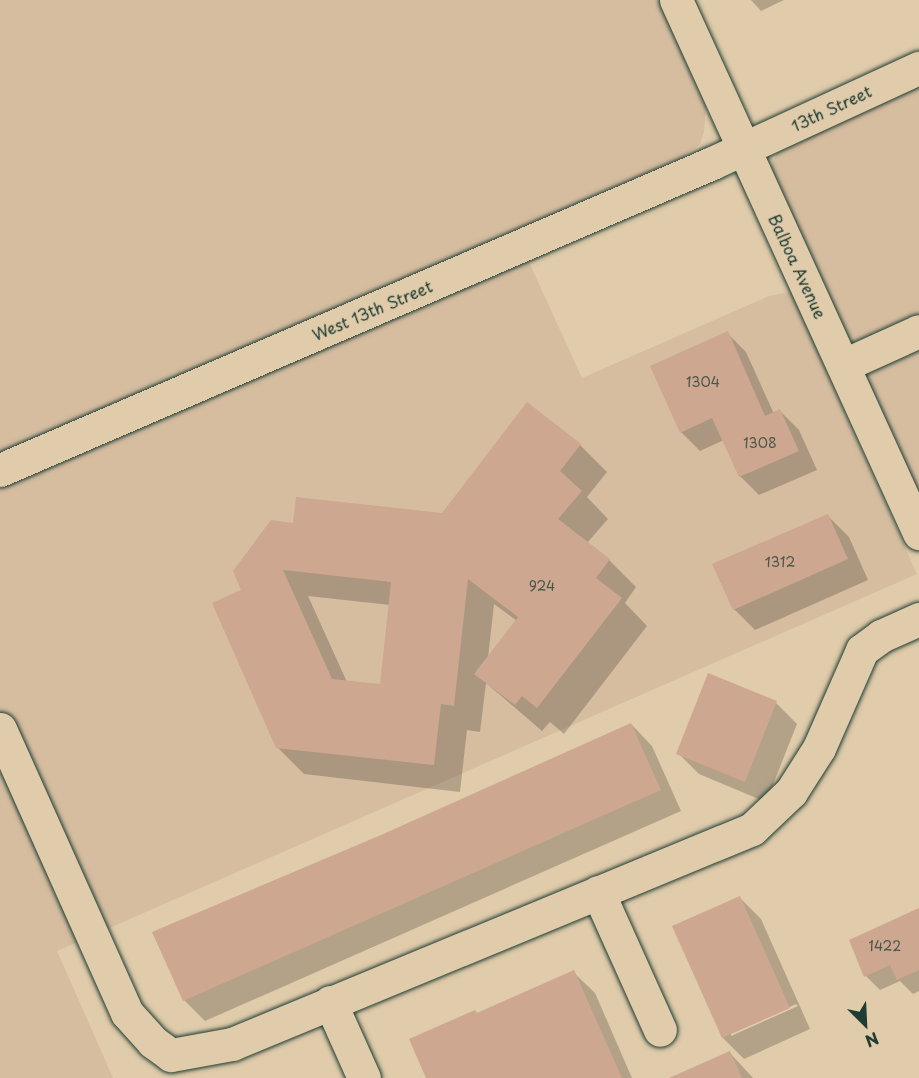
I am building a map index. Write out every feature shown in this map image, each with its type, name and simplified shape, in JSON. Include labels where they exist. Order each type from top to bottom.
[{"type":"street","name":"Balboa Avenue","points":[[676,0],[919,533]]},
{"type":"street","name":"13th Street","points":[[743,148],[919,68]]},
{"type":"street","name":"West 13th Street","points":[[0,470],[743,148]]},
{"type":"street","points":[[844,365],[919,331]]},
{"type":"street","points":[[0,729],[127,1013],[153,1042],[171,1055],[232,1044],[752,829],[790,792],[819,748],[862,650],[881,636],[919,619]]},
{"type":"street","points":[[598,892],[660,1030]]},
{"type":"street","points":[[330,1002],[364,1078]]},
{"type":"shaded area","points":[[0,0],[658,0],[706,106],[704,132],[700,144],[683,157],[0,453]]},
{"type":"shaded area","points":[[919,74],[919,497],[772,170],[772,164],[780,147]]},
{"type":"shaded area","points":[[528,260],[582,378],[769,296],[791,292],[917,574],[57,951],[113,1078],[0,1078],[0,487]]},
{"type":"building","points":[[728,331],[765,416],[780,409],[799,451],[739,477],[712,418],[680,433],[650,366]]},
{"type":"building","points":[[527,402],[581,444],[560,471],[582,491],[558,519],[610,559],[596,578],[622,598],[537,708],[522,696],[515,705],[474,674],[518,617],[468,579],[454,706],[441,704],[434,765],[276,748],[212,603],[241,590],[233,571],[271,520],[293,523],[296,497],[442,513]],"holes":[[[283,570],[391,582],[380,684],[332,679]]]},
{"type":"building","points":[[828,514],[848,559],[733,610],[712,564]]},
{"type":"building","points":[[708,673],[777,701],[745,782],[676,754]]},
{"type":"building","points":[[631,723],[661,790],[183,1001],[152,932],[381,835]]},
{"type":"building","points":[[740,896],[790,1008],[722,1038],[672,926]]},
{"type":"building","points":[[919,908],[919,970],[897,980],[890,965],[864,977],[849,940]]},
{"type":"building","points":[[574,970],[622,1078],[426,1078],[409,1039],[475,1010],[477,1013]]},
{"type":"building","points":[[730,1051],[742,1078],[669,1078]]}]
